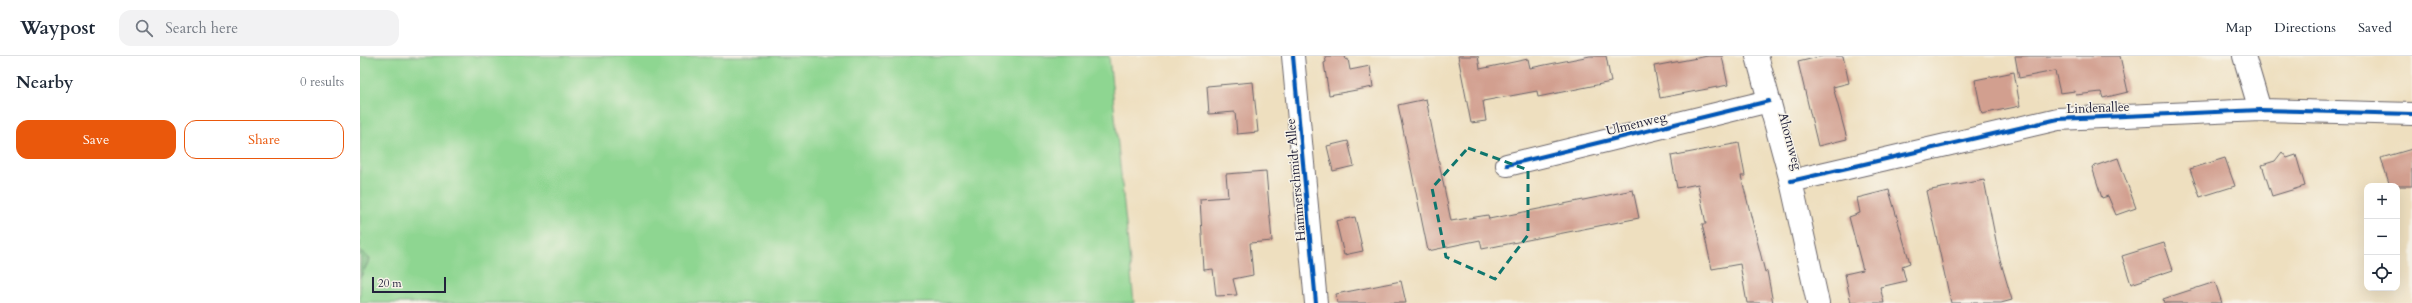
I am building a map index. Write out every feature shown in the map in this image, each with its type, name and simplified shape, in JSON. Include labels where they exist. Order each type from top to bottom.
[{"type":"street","name":"Hammerschmidt Allee","points":[[1293,56],[1316,303]]},
{"type":"street","name":"Ahornweg","points":[[1757,56],[1791,181],[1818,303]]},
{"type":"street","points":[[2244,56],[2260,110]]},
{"type":"street","name":"Ulmenweg","points":[[1507,165],[1769,101]]},
{"type":"street","name":"Lindenallee","points":[[1791,181],[2058,119],[2260,110],[2412,114]]},
{"type":"highlighted area","points":[[1468,148],[1528,170],[1528,235],[1495,279],[1446,257],[1432,188]]},
{"type":"green space","points":[[360,56],[1109,56],[1134,303],[360,303],[360,278],[370,259],[360,250]]},
{"type":"green space","points":[[360,250],[370,259],[360,278]]},
{"type":"building","points":[[1325,56],[1345,56],[1346,60],[1348,59],[1350,70],[1370,66],[1373,87],[1329,95],[1324,63],[1326,62]]},
{"type":"building","points":[[1458,56],[1478,56],[1480,69],[1528,59],[1530,68],[1590,56],[1606,56],[1611,82],[1538,97],[1537,91],[1483,101],[1486,121],[1471,123]]},
{"type":"building","points":[[1708,56],[1722,56],[1728,85],[1660,98],[1654,66]]},
{"type":"building","points":[[1823,56],[1843,56],[1849,83],[1833,87],[1847,139],[1818,146],[1798,62]]},
{"type":"building","points":[[2015,56],[2120,56],[2128,92],[2103,98],[2101,92],[2076,95],[2075,91],[2060,93],[2055,71],[2019,78]]},
{"type":"building","points":[[2014,72],[2020,106],[1982,114],[1975,80]]},
{"type":"building","points":[[1253,82],[1258,132],[1237,134],[1235,112],[1209,114],[1207,86]]},
{"type":"building","points":[[1426,99],[1451,221],[1488,215],[1489,219],[1633,190],[1639,218],[1482,249],[1480,240],[1428,251],[1398,105]]},
{"type":"building","points":[[1348,141],[1354,166],[1333,171],[1327,146]]},
{"type":"building","points":[[1739,143],[1745,176],[1741,176],[1765,272],[1767,271],[1773,303],[1747,303],[1740,264],[1712,269],[1702,224],[1706,224],[1698,184],[1677,188],[1671,156]]},
{"type":"building","points":[[2412,149],[2412,186],[2400,186],[2400,183],[2389,183],[2381,158]]},
{"type":"building","points":[[2282,152],[2287,158],[2296,155],[2305,186],[2272,196],[2262,165],[2275,161]]},
{"type":"building","points":[[2118,158],[2136,208],[2116,215],[2108,196],[2102,198],[2092,167]]},
{"type":"building","points":[[2225,158],[2235,186],[2200,197],[2190,169]]},
{"type":"building","points":[[1266,171],[1272,241],[1250,243],[1253,275],[1233,279],[1237,295],[1216,296],[1213,269],[1204,270],[1200,199],[1228,197],[1226,174]]},
{"type":"building","points":[[1984,180],[1999,256],[2012,300],[2001,303],[1951,303],[1926,191]]},
{"type":"building","points":[[1889,190],[1910,263],[1902,266],[1906,281],[1880,287],[1884,303],[1851,303],[1845,274],[1863,270],[1849,217],[1860,213],[1857,198]]},
{"type":"building","points":[[1355,217],[1363,251],[1344,255],[1336,221]]},
{"type":"building","points":[[2164,243],[2173,270],[2131,284],[2122,256]]},
{"type":"building","points":[[1401,281],[1406,303],[1337,303],[1336,294]]},
{"type":"building","points":[[2215,282],[2222,303],[2164,303],[2163,299]]},
{"type":"cycle path","points":[[1293,56],[1316,303]]},
{"type":"cycle path","points":[[1507,165],[1769,101]]},
{"type":"cycle path","points":[[1791,181],[2058,119],[2260,110],[2412,114]]}]
